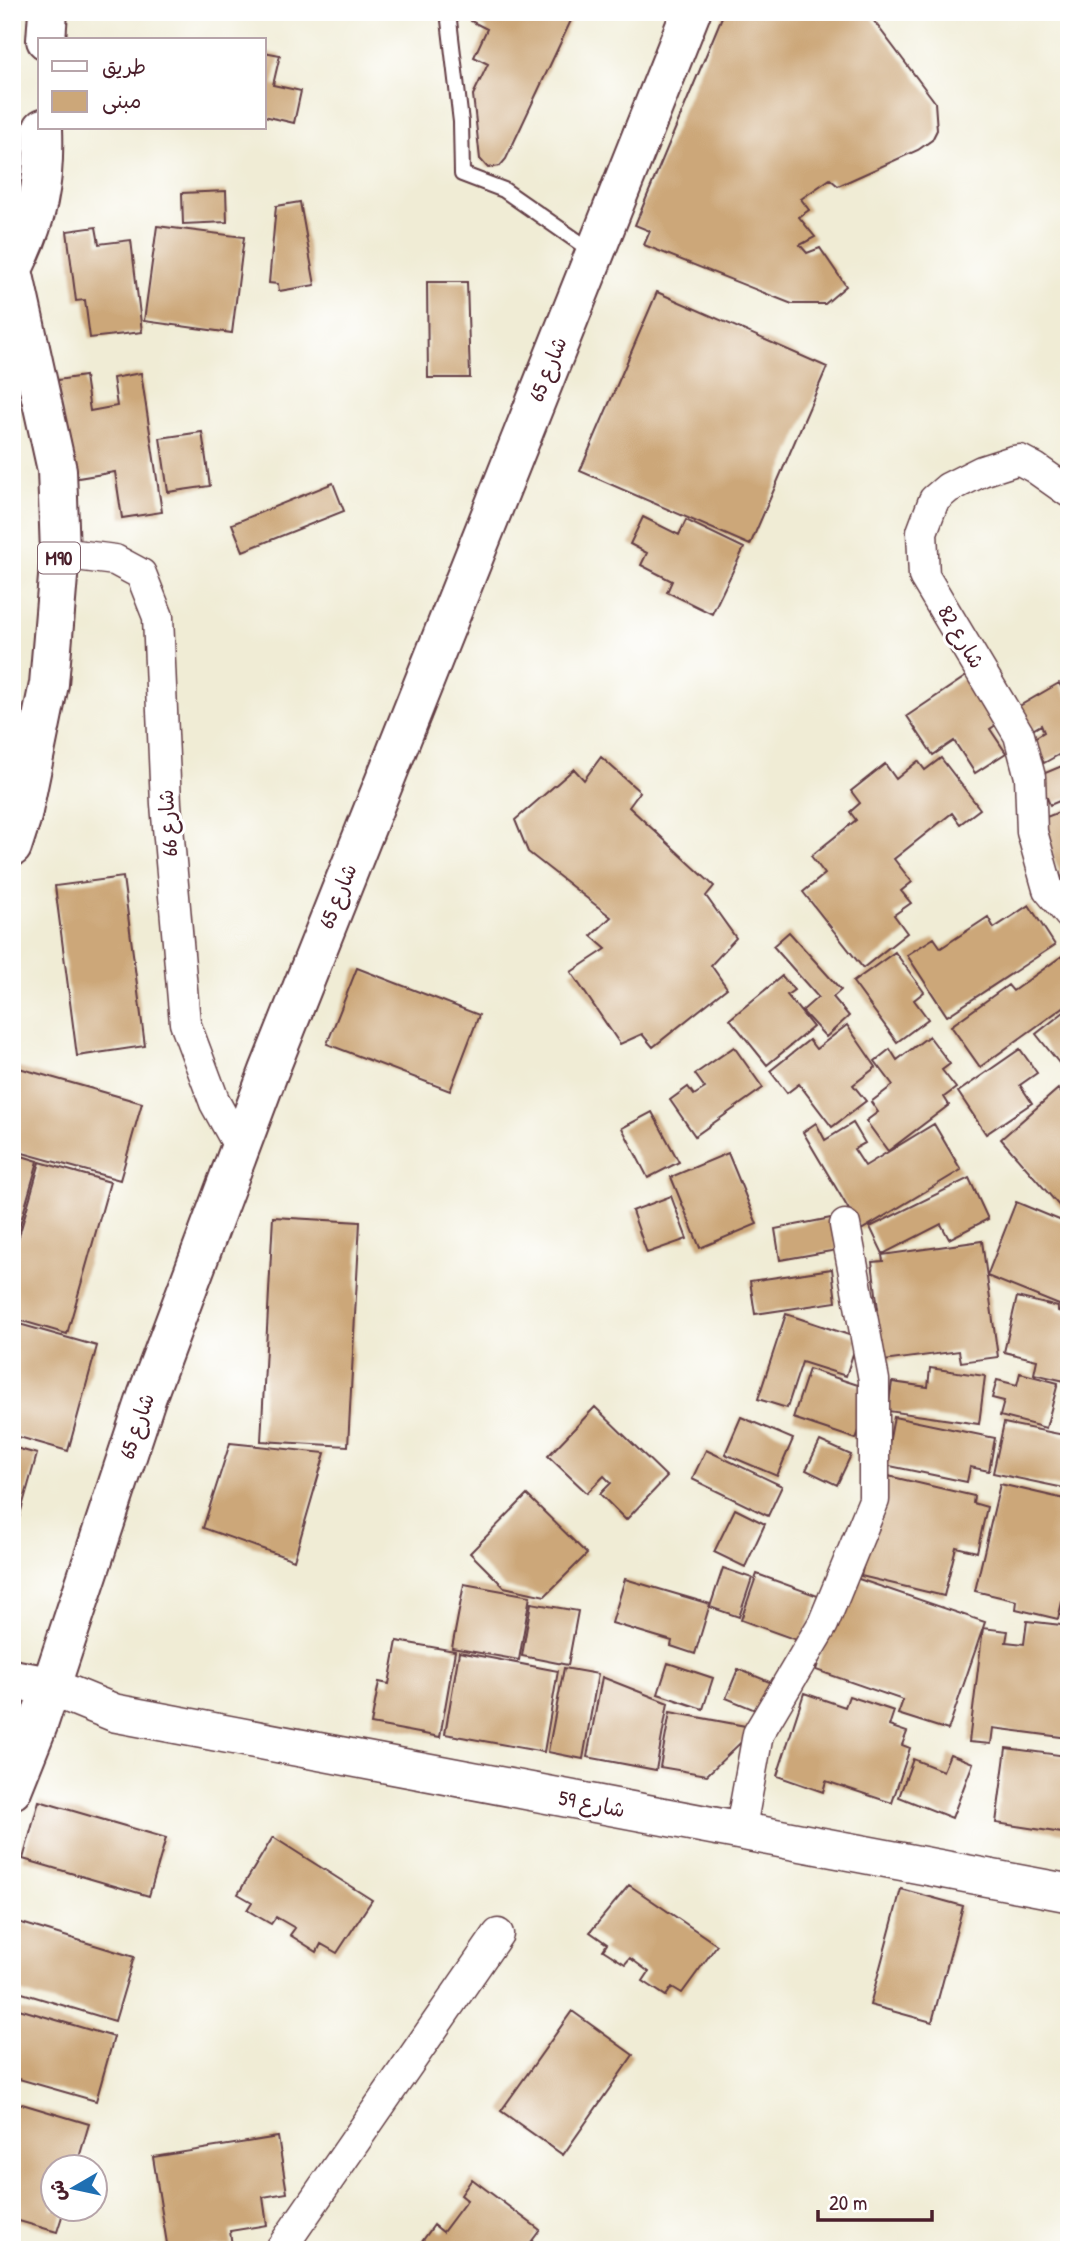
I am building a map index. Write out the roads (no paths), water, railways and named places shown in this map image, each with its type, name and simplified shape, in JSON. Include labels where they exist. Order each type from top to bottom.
[{"type":"main road","points":[[46,38],[48,12]]},
{"type":"main road","name":"شارع 65","points":[[12,1790],[25,1722],[49,1686],[147,1396],[240,1148],[691,12]]},
{"type":"main road","points":[[13,267],[28,239],[39,207],[45,169],[43,130]]},
{"type":"main road","name":"M90","points":[[12,847],[22,816],[49,684],[60,554],[57,470],[13,267]]},
{"type":"main road","points":[[12,1679],[49,1686]]},
{"type":"street","name":"شارع 82","points":[[1069,492],[1026,463],[1013,461],[982,471],[948,488],[934,500],[922,532],[924,576],[1019,735],[1030,776],[1032,832],[1044,877],[1048,888],[1069,914]]},
{"type":"street","name":"شارع 66","points":[[60,554],[115,560],[141,574],[158,617],[166,804],[185,1023],[215,1103],[240,1148]]},
{"type":"street","points":[[740,1833],[758,1734],[823,1624],[874,1500],[874,1380],[845,1225]]},
{"type":"street","name":"شارع 59","points":[[49,1686],[115,1713],[1069,1893]]},
{"type":"street","name":"شارع 59","points":[[25,1722],[115,1713]]},
{"type":"street","points":[[280,2250],[498,1934]]},
{"type":"lane","points":[[449,12],[461,122],[462,174],[504,190],[594,253]]}]
